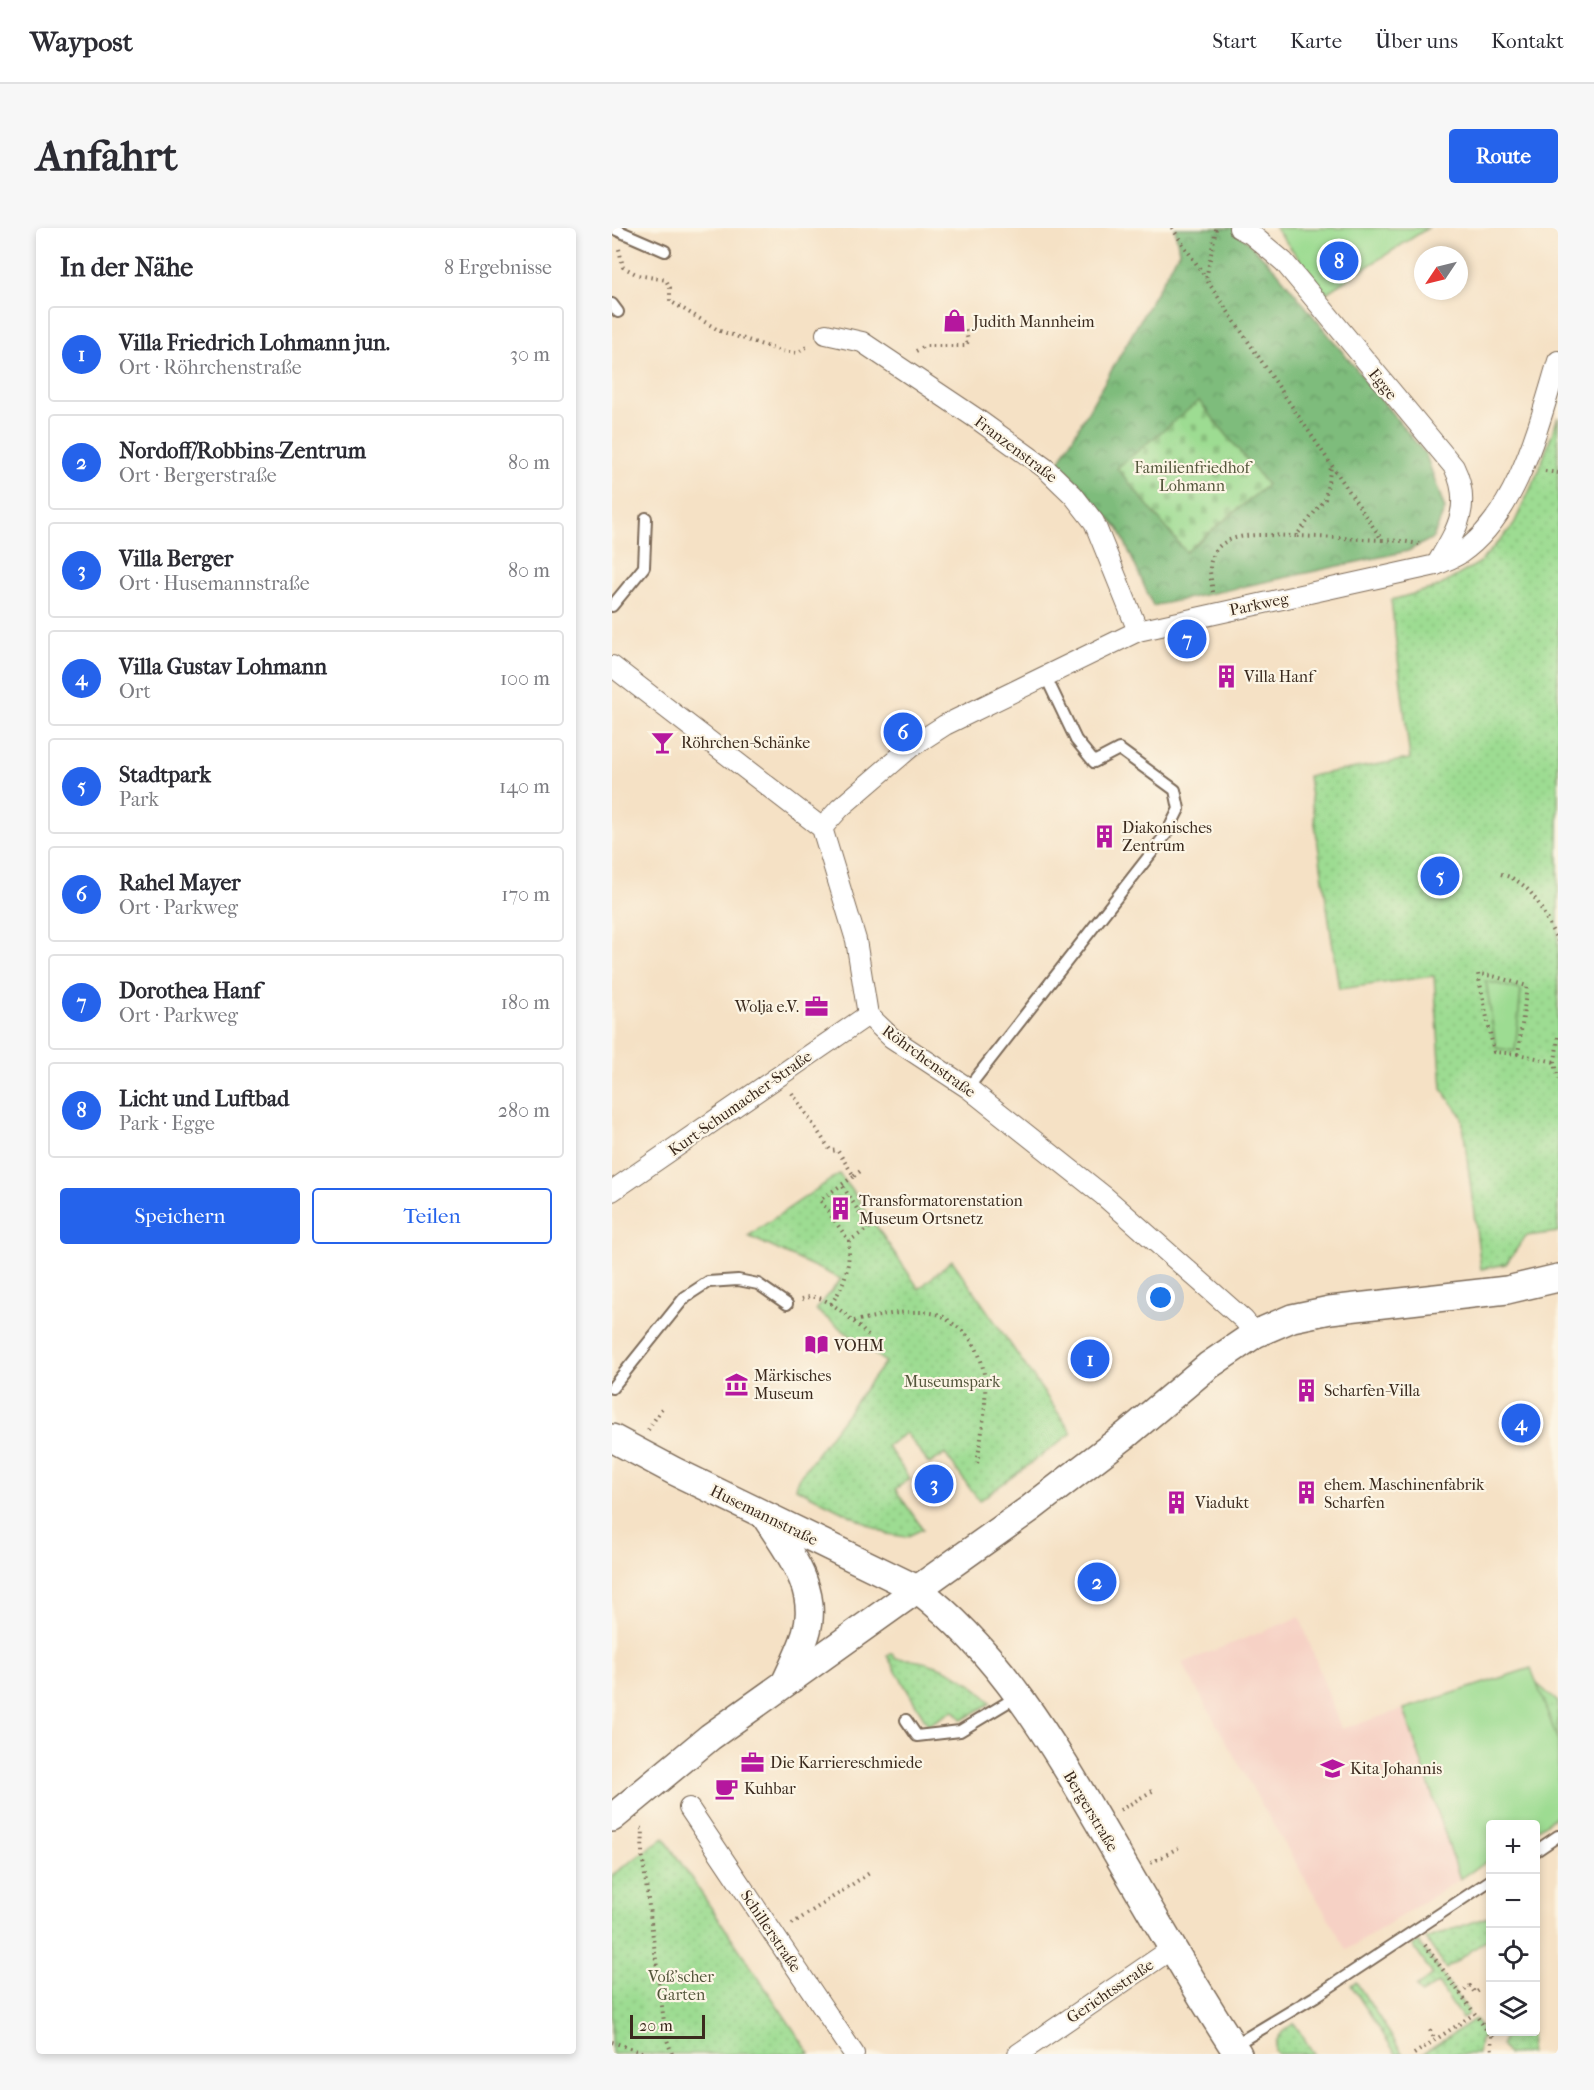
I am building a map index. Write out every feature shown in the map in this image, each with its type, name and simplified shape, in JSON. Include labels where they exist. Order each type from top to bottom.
[{"type":"main road","points":[[619,1809],[786,1681],[1031,1508],[1126,1435],[1208,1366],[1255,1334],[1292,1318],[1330,1310],[1507,1290],[1558,1278]]},
{"type":"main road","name":"Husemannstraße","points":[[612,1438],[674,1472],[917,1589]]},
{"type":"main road","points":[[765,1516],[799,1570],[809,1596],[806,1632],[786,1681]]},
{"type":"main road","name":"Bergerstraße","points":[[917,1589],[941,1608],[975,1642],[1018,1695],[1079,1789],[1235,2050]]},
{"type":"street","name":"Egge","points":[[1239,228],[1251,234],[1284,262],[1454,467],[1460,479],[1463,495],[1461,517],[1436,565]]},
{"type":"street","name":"Franzenstraße","points":[[826,334],[862,342],[1045,468],[1073,495],[1094,522],[1138,631]]},
{"type":"street","name":"Parkweg","points":[[822,828],[840,808],[911,747],[945,725],[1138,631],[1436,565],[1461,553],[1482,534],[1502,507],[1528,459],[1558,361]]},
{"type":"street","points":[[612,666],[822,828]]},
{"type":"street","name":"Röhrchenstraße","points":[[822,828],[856,940],[868,1015],[892,1038],[968,1088],[1104,1196],[1244,1320],[1255,1334]]},
{"type":"street","name":"Kurt-Schumacher-Straße","points":[[612,1191],[868,1015]]},
{"type":"street","name":"Schillerstraße","points":[[689,1808],[854,2054]]},
{"type":"street","name":"Gerichtsstraße","points":[[1018,2054],[1173,1948]]},
{"type":"lane","points":[[612,228],[665,251]]},
{"type":"lane","points":[[612,606],[644,567],[646,518]]},
{"type":"lane","points":[[968,1088],[1167,833],[1179,809],[1174,790],[1119,749],[1094,762],[1076,740],[1045,675]]},
{"type":"lane","points":[[612,1388],[685,1297],[708,1282],[738,1280],[758,1284],[787,1304]]},
{"type":"lane","points":[[906,1720],[917,1736],[960,1731],[1018,1695]]},
{"type":"lane","points":[[1540,1848],[1558,1836]]},
{"type":"lane","points":[[1235,2050],[1486,1883]]},
{"type":"path","points":[[1172,228],[1382,540]]},
{"type":"path","points":[[1206,279],[1216,228]]},
{"type":"path","points":[[628,271],[666,280],[670,288],[670,301],[720,331],[781,351],[797,353],[826,334]]},
{"type":"path","points":[[895,364],[925,346],[966,345],[968,341],[965,326]]},
{"type":"path","points":[[1296,536],[1325,499],[1331,466]]},
{"type":"path","points":[[1212,584],[1210,567],[1215,552],[1226,541],[1244,535],[1415,543]]},
{"type":"path","points":[[1501,874],[1516,879],[1531,891],[1558,941]]},
{"type":"path","points":[[1518,1054],[1527,986],[1478,974],[1494,1052],[1518,1054],[1555,1062]]},
{"type":"path","points":[[1558,1037],[1555,1062],[1558,1079]]},
{"type":"path","points":[[794,1095],[831,1151],[837,1150],[854,1176]]},
{"type":"path","points":[[831,1304],[842,1289],[850,1258],[849,1242],[820,1200],[863,1169]]},
{"type":"path","points":[[842,1185],[869,1228],[849,1242]]},
{"type":"path","points":[[787,1304],[813,1296],[831,1304],[854,1321],[870,1338]]},
{"type":"path","points":[[854,1321],[909,1311],[939,1314],[967,1334],[981,1362],[986,1395],[977,1464]]},
{"type":"path","points":[[1099,1822],[1155,1790]]},
{"type":"path","points":[[619,1809],[643,1829],[642,1853],[666,2037],[672,2054]]},
{"type":"path","points":[[774,1936],[871,1872]]},
{"type":"path","points":[[1414,1929],[1486,2029]]},
{"type":"path","points":[[1460,1994],[1470,1986],[1476,1993],[1481,1989]]},
{"type":"path","points":[[1414,2054],[1474,2013]]},
{"type":"path","points":[[1430,2030],[1435,2040]]},
{"type":"path","points":[[1491,2036],[1492,2054]]},
{"type":"path","points":[[612,2042],[647,2054]]},
{"type":"shaded area","name":"Kita Johannis","points":[[1300,1617],[1341,1729],[1404,1709],[1460,1879],[1347,1950],[1182,1663]]},
{"type":"green space","points":[[1175,228],[1233,228],[1276,270],[1426,455],[1445,509],[1433,538],[1408,551],[1153,606],[1119,529],[1059,462],[1179,252]]},
{"type":"green space","points":[[1275,228],[1428,228],[1326,293]]},
{"type":"green space","name":"Familienfriedhof Lohmann","points":[[1199,401],[1267,485],[1186,552],[1117,468]]},
{"type":"green space","points":[[1558,417],[1558,1232],[1526,1236],[1506,1264],[1481,1269],[1462,1117],[1442,1089],[1434,976],[1339,989],[1308,776],[1410,759],[1391,600],[1438,587],[1479,563],[1513,526],[1539,470]]},
{"type":"green space","points":[[1486,981],[1521,990],[1515,1051],[1496,1048]]},
{"type":"green space","name":"Museumspark","points":[[839,1174],[919,1289],[952,1260],[1072,1433],[979,1501],[945,1454],[929,1464],[906,1433],[887,1446],[910,1479],[895,1489],[923,1529],[906,1537],[887,1534],[796,1488],[798,1479],[885,1362],[816,1310],[841,1279],[748,1236]]},
{"type":"green space","points":[[892,1653],[895,1658],[909,1659],[948,1670],[971,1684],[991,1703],[962,1720],[954,1710],[928,1725],[887,1656]]},
{"type":"green space","points":[[1531,1668],[1558,1741],[1558,1815],[1540,1827],[1540,1820],[1486,1820],[1486,1862],[1460,1879],[1404,1709]]},
{"type":"green space","points":[[1536,1683],[1558,1702],[1558,1741]]},
{"type":"green space","name":"Voß’scher Garten","points":[[664,1838],[810,2054],[612,2054],[612,1875]]},
{"type":"green space","points":[[1486,1917],[1486,1940],[1446,1969],[1426,1939]]},
{"type":"green space","points":[[1419,1942],[1468,2011],[1462,2019],[1438,1983],[1421,1994],[1416,1987],[1433,1975],[1413,1946]]},
{"type":"green space","points":[[1356,1982],[1403,2054],[1396,2054],[1351,1985]]},
{"type":"green space","points":[[1475,2019],[1486,2035],[1480,2040],[1478,2054],[1422,2054]]},
{"type":"green space","points":[[1294,2023],[1314,2054],[1278,2054],[1275,2051],[1278,2038]]},
{"type":"green space","points":[[1531,2036],[1530,2053],[1507,2054],[1501,2045],[1505,2037]]},
{"type":"place","name":"Licht und Luftbad","points":[[1339,261]]},
{"type":"place","name":"Judith Mannheim","points":[[955,321]]},
{"type":"place","name":"Dorothea Hanf","points":[[1187,639]]},
{"type":"place","name":"Villa Hanf","points":[[1226,676]]},
{"type":"place","name":"Rahel Mayer","points":[[903,732]]},
{"type":"place","name":"Röhrchen-Schänke","points":[[663,742]]},
{"type":"place","name":"Diakonisches Zentrum","points":[[1104,836]]},
{"type":"place","name":"Stadtpark","points":[[1440,876]]},
{"type":"place","name":"Wolja e.V.","points":[[817,1006]]},
{"type":"place","name":"Transformatorenstation Museum Ortsnetz","points":[[841,1209]]},
{"type":"place","name":"VOHM","points":[[816,1345]]},
{"type":"place","name":"Villa Friedrich Lohmann jun.","points":[[1090,1359]]},
{"type":"place","name":"Märkisches Museum","points":[[736,1384]]},
{"type":"place","name":"Scharfen-Villa","points":[[1306,1390]]},
{"type":"place","name":"Villa Gustav Lohmann","points":[[1521,1423]]},
{"type":"place","name":"Villa Berger","points":[[934,1484]]},
{"type":"place","name":"ehem. Maschinenfabrik Scharfen","points":[[1306,1493]]},
{"type":"place","name":"Viadukt","points":[[1177,1502]]},
{"type":"place","name":"Nordoff/Robbins-Zentrum","points":[[1097,1582]]},
{"type":"place","name":"Die Karriereschmiede","points":[[752,1762]]},
{"type":"place","name":"Kita Johannis","points":[[1332,1768]]},
{"type":"place","name":"Kuhbar","points":[[726,1788]]}]
